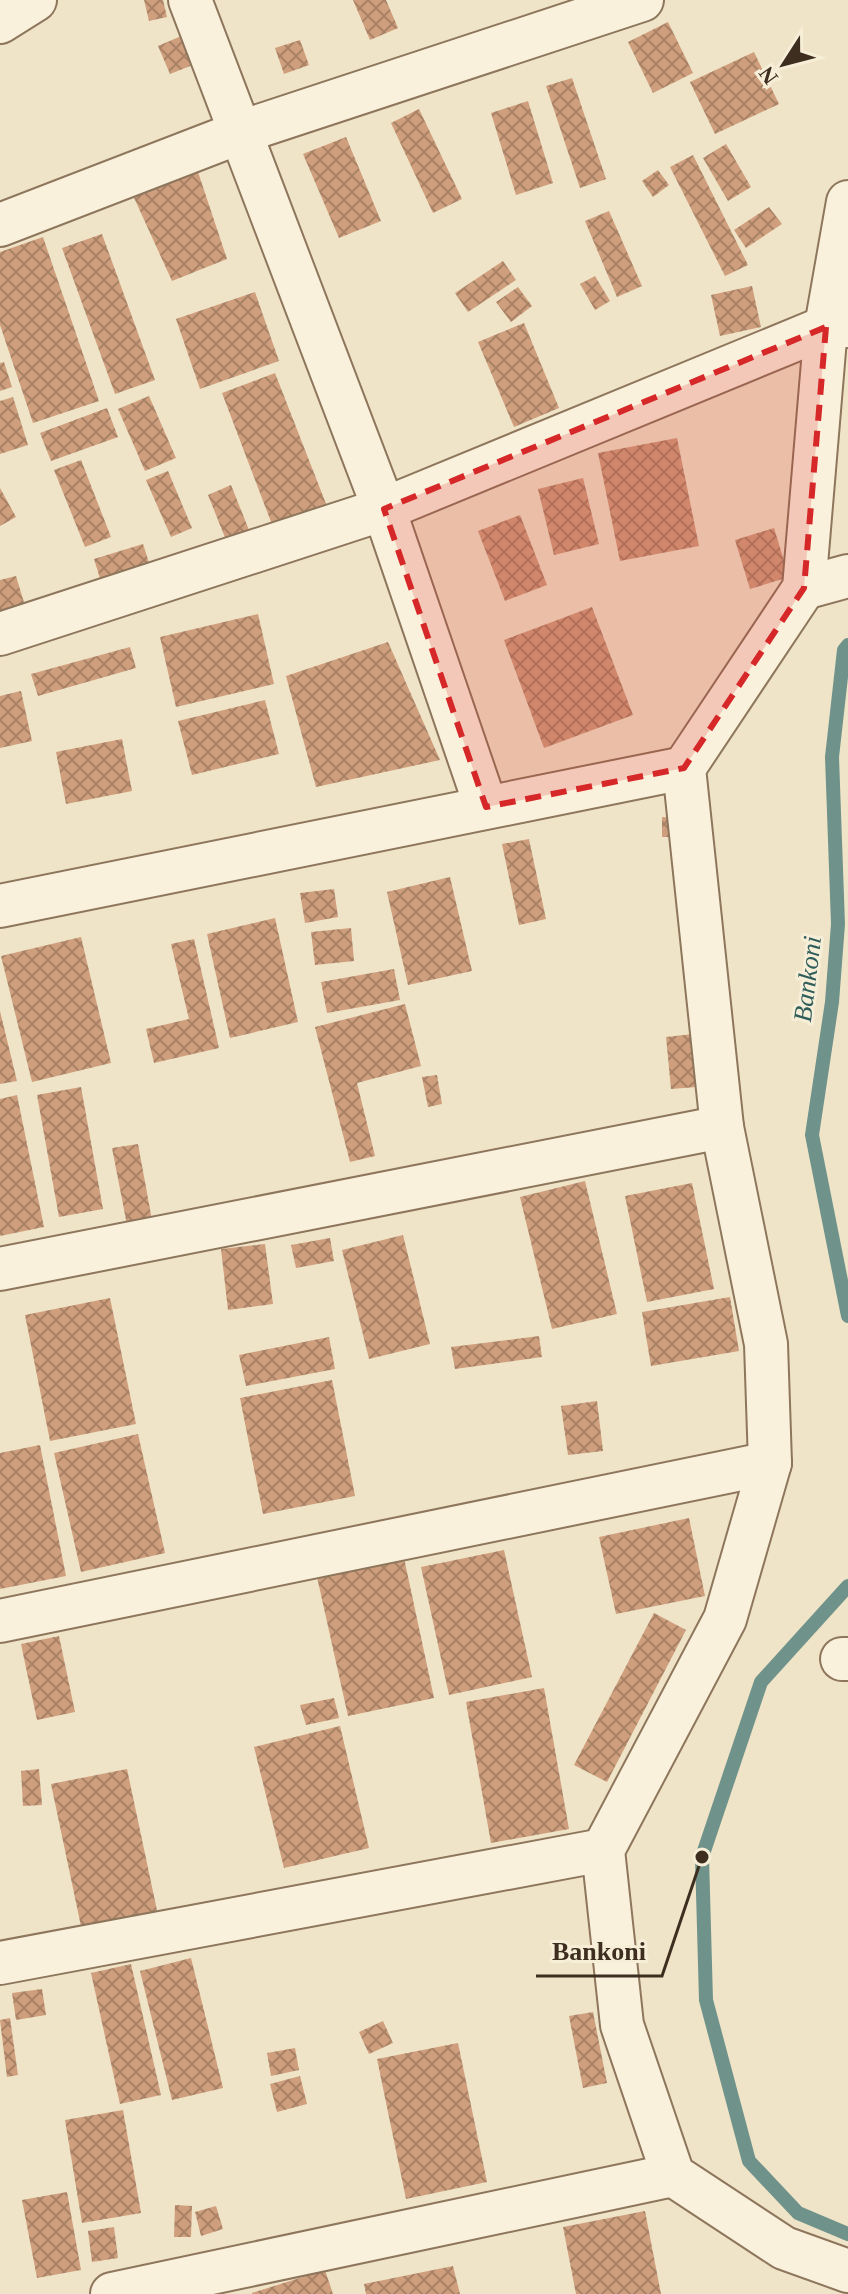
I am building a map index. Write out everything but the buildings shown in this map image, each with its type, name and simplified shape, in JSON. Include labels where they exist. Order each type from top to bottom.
[{"type":"street","points":[[0,22],[35,0]]},
{"type":"street","points":[[190,0],[384,509],[486,807]]},
{"type":"street","points":[[0,225],[241,132],[642,0]]},
{"type":"street","points":[[848,202],[837,327],[804,588],[684,768],[722,1127],[766,1344],[770,1463],[725,1619],[603,1850],[622,2025],[673,2175],[784,2248],[848,2271]]},
{"type":"street","points":[[0,634],[384,509],[837,327]]},
{"type":"street","points":[[804,588],[848,576]]},
{"type":"street","points":[[0,906],[684,768]]},
{"type":"street","points":[[0,1269],[722,1127]]},
{"type":"street","points":[[0,1621],[770,1463]]},
{"type":"street","points":[[0,1963],[603,1850]]},
{"type":"street","points":[[112,2294],[673,2175]]},
{"type":"highlighted area","points":[[826,327],[804,588],[684,768],[486,807],[384,509]]},
{"type":"waterway","name":"Bankoni","points":[[848,645],[844,650],[832,757],[838,924],[832,1002],[812,1135],[848,1316]]},
{"type":"waterway","name":"Bankoni","points":[[848,1586],[761,1682],[702,1857],[706,2000],[749,2161],[798,2213],[848,2234]]},
{"type":"place","name":"Bankoni","points":[[702,1857]]}]
